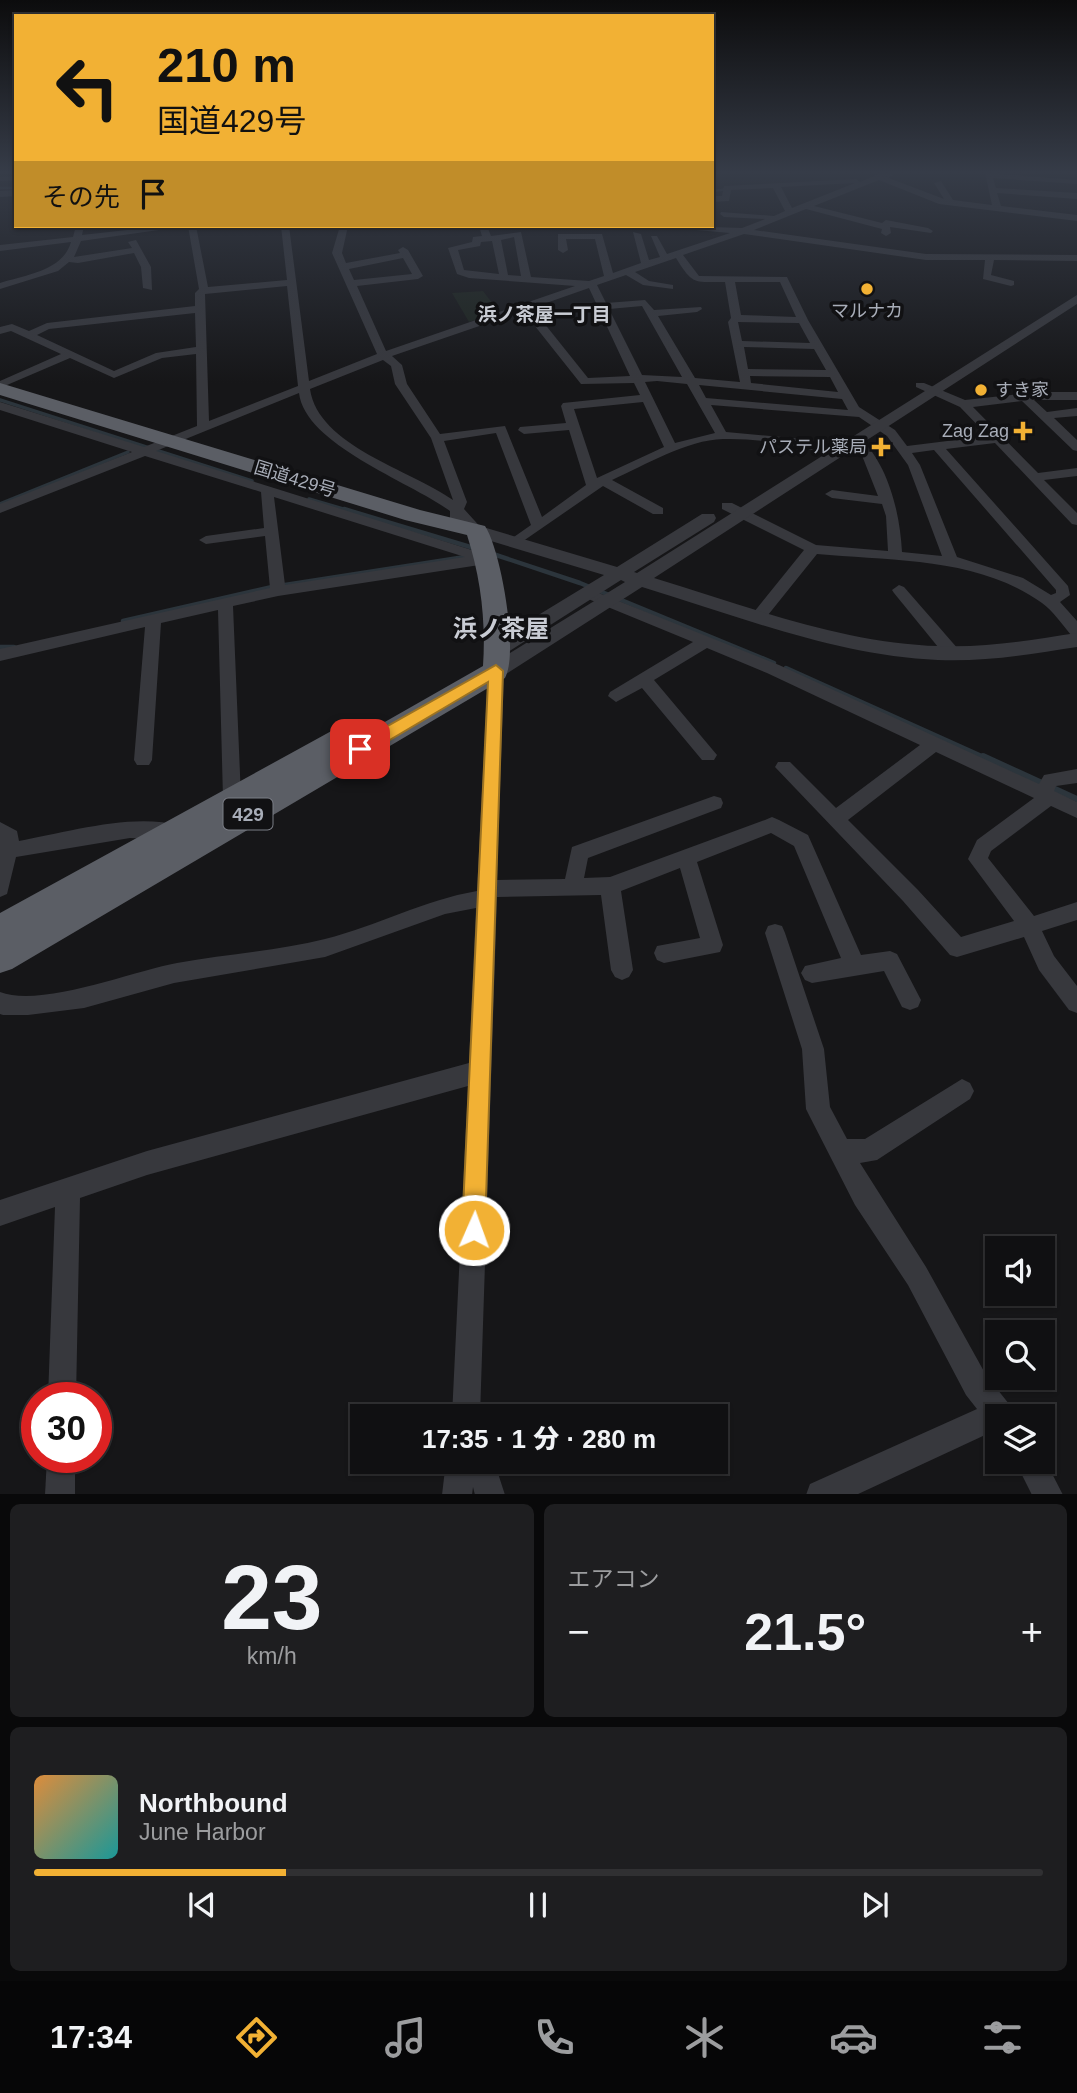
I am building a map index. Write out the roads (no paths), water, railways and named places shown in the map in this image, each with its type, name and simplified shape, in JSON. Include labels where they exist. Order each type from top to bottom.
[{"type":"highway","name":"国道429号","points":[[0,387],[152,447],[450,517],[482,548]]},
{"type":"highway","points":[[482,548],[498,627],[497,660]]},
{"type":"highway","name":"429","points":[[0,930],[232,798],[447,681],[497,660]]},
{"type":"highway","name":"429","points":[[0,958],[497,660]]},
{"type":"street","points":[[0,248],[50,243]]},
{"type":"street","points":[[0,286],[47,273],[73,253],[75,243]]},
{"type":"street","points":[[134,243],[146,267],[148,288]]},
{"type":"street","points":[[195,243],[204,290]]},
{"type":"street","points":[[287,243],[306,402],[321,427],[346,447],[419,482],[450,517],[460,502],[437,438],[401,384],[396,365],[381,352],[337,253],[340,243]]},
{"type":"street","points":[[477,243],[453,248],[460,272],[468,275],[590,284]]},
{"type":"street","points":[[493,243],[503,277]]},
{"type":"street","points":[[520,243],[526,278]]},
{"type":"street","points":[[562,243],[563,250]]},
{"type":"street","points":[[601,243],[609,277]]},
{"type":"street","points":[[639,243],[646,264]]},
{"type":"street","points":[[657,243],[665,258]]},
{"type":"street","points":[[0,509],[385,355],[710,243]]},
{"type":"street","points":[[740,243],[740,247]]},
{"type":"street","points":[[797,243],[926,257],[1077,258]]},
{"type":"street","points":[[883,251],[889,243]]},
{"type":"street","points":[[67,258],[137,250]]},
{"type":"street","points":[[343,267],[404,253],[418,276],[349,284]]},
{"type":"street","points":[[678,254],[693,277],[784,279],[803,320],[847,396],[867,420],[891,433],[914,465],[951,561]]},
{"type":"street","points":[[106,255],[109,268]]},
{"type":"street","points":[[990,259],[986,277],[1011,283]]},
{"type":"street","points":[[627,271],[646,283],[669,287]]},
{"type":"street","points":[[729,279],[734,294],[736,318],[733,322],[745,378]]},
{"type":"street","points":[[203,427],[200,293],[204,290],[292,282]]},
{"type":"street","points":[[590,284],[671,449]]},
{"type":"street","points":[[926,388],[1077,286]]},
{"type":"street","points":[[467,1404],[497,660],[602,594],[641,579],[820,448],[1077,299]]},
{"type":"street","points":[[601,307],[645,303],[722,435]]},
{"type":"street","points":[[525,306],[584,382],[834,374]]},
{"type":"street","points":[[73,323],[74,308]]},
{"type":"street","points":[[29,335],[47,326],[200,309]]},
{"type":"street","points":[[652,313],[697,309]]},
{"type":"street","points":[[736,318],[803,320]]},
{"type":"street","points":[[0,331],[12,327],[114,375],[160,355],[201,350]]},
{"type":"street","points":[[738,344],[818,346]]},
{"type":"street","points":[[0,387],[70,354]]},
{"type":"street","points":[[745,378],[799,393],[847,396]]},
{"type":"street","points":[[926,388],[964,404],[1077,521]]},
{"type":"street","points":[[964,404],[1077,396]]},
{"type":"street","points":[[648,398],[566,405],[598,484],[658,511]]},
{"type":"street","points":[[1025,398],[1077,447]]},
{"type":"street","points":[[703,401],[867,420]]},
{"type":"street","points":[[0,406],[152,447],[267,490],[482,548]]},
{"type":"street","points":[[1044,416],[1077,412]]},
{"type":"street","points":[[602,594],[620,572],[855,440],[867,420]]},
{"type":"street","points":[[524,430],[573,426]]},
{"type":"street","points":[[437,438],[501,429],[538,524]]},
{"type":"street","points":[[1062,433],[1077,431]]},
{"type":"street","points":[[516,542],[598,484],[671,449],[722,435],[804,443],[820,448]]},
{"type":"street","points":[[904,450],[998,439]]},
{"type":"street","points":[[855,440],[867,451],[893,516],[895,557]]},
{"type":"street","points":[[937,446],[1063,589],[1063,595],[1050,601]]},
{"type":"street","points":[[1034,477],[1077,472]]},
{"type":"street","points":[[267,490],[277,588]]},
{"type":"street","points":[[832,494],[887,501]]},
{"type":"street","points":[[734,510],[813,549],[951,561],[1018,581],[1050,601],[1077,631]]},
{"type":"street","points":[[205,540],[271,531]]},
{"type":"street","points":[[0,655],[277,588],[516,542],[759,616],[866,645],[953,654],[995,652],[1077,640]]},
{"type":"street","points":[[759,616],[813,549]]},
{"type":"street","points":[[899,590],[953,654]]},
{"type":"street","points":[[602,594],[935,743],[1047,790],[1077,810]]},
{"type":"street","points":[[225,602],[232,798]]},
{"type":"street","points":[[143,760],[153,620]]},
{"type":"street","points":[[617,695],[707,641]]},
{"type":"street","points":[[645,678],[708,755]]},
{"type":"street","points":[[836,819],[935,743]]},
{"type":"street","points":[[784,767],[911,896],[957,948],[1077,911]]},
{"type":"street","points":[[1077,776],[1047,790],[984,846],[978,859],[1030,926],[1046,963],[1077,1003]]},
{"type":"street","points":[[573,887],[579,853],[714,803]]},
{"type":"street","points":[[0,1002],[3,1005],[28,1005],[84,998],[174,974],[325,948],[486,893],[610,886],[772,825],[800,841],[855,966]]},
{"type":"street","points":[[0,830],[9,837],[4,851],[0,888]]},
{"type":"street","points":[[4,851],[130,830],[172,832]]},
{"type":"street","points":[[664,954],[713,945],[686,857]]},
{"type":"street","points":[[610,886],[622,970]]},
{"type":"street","points":[[775,933],[813,1049],[818,1110],[864,1196],[917,1276],[976,1385],[991,1404]]},
{"type":"street","points":[[812,973],[890,961],[910,1000]]},
{"type":"street","points":[[0,1213],[147,1163],[481,1071]]},
{"type":"street","points":[[840,1151],[868,1151],[961,1091]]},
{"type":"street","points":[[62,1382],[68,1190]]},
{"type":"street","points":[[821,1494],[985,1422]]},
{"type":"street","points":[[60,1494],[61,1473]]},
{"type":"street","points":[[457,1494],[459,1474]]},
{"type":"street","points":[[483,1474],[490,1494]]},
{"type":"street","points":[[1037,1474],[1048,1494]]},
{"type":"waterway","points":[[0,400],[252,481]]},
{"type":"waterway","points":[[0,504],[128,452]]},
{"type":"waterway","points":[[309,499],[350,511]]},
{"type":"waterway","points":[[344,509],[477,549]]},
{"type":"waterway","points":[[490,553],[580,583],[774,663]]},
{"type":"waterway","points":[[123,621],[272,587],[465,557]]},
{"type":"waterway","points":[[0,647],[14,647]]},
{"type":"waterway","points":[[786,668],[986,758]]},
{"type":"waterway","points":[[983,756],[1077,799]]},
{"type":"place","name":"マルナカ","points":[[867,289]]},
{"type":"place","name":"すき家","points":[[981,390]]},
{"type":"place","name":"Zag Zag","points":[[1023,431]]},
{"type":"place","name":"パステル薬局","points":[[881,447]]},
{"type":"district","name":"浜ノ茶屋一丁目","points":[[544,314]]},
{"type":"district","name":"浜ノ茶屋","points":[[501,629]]}]
